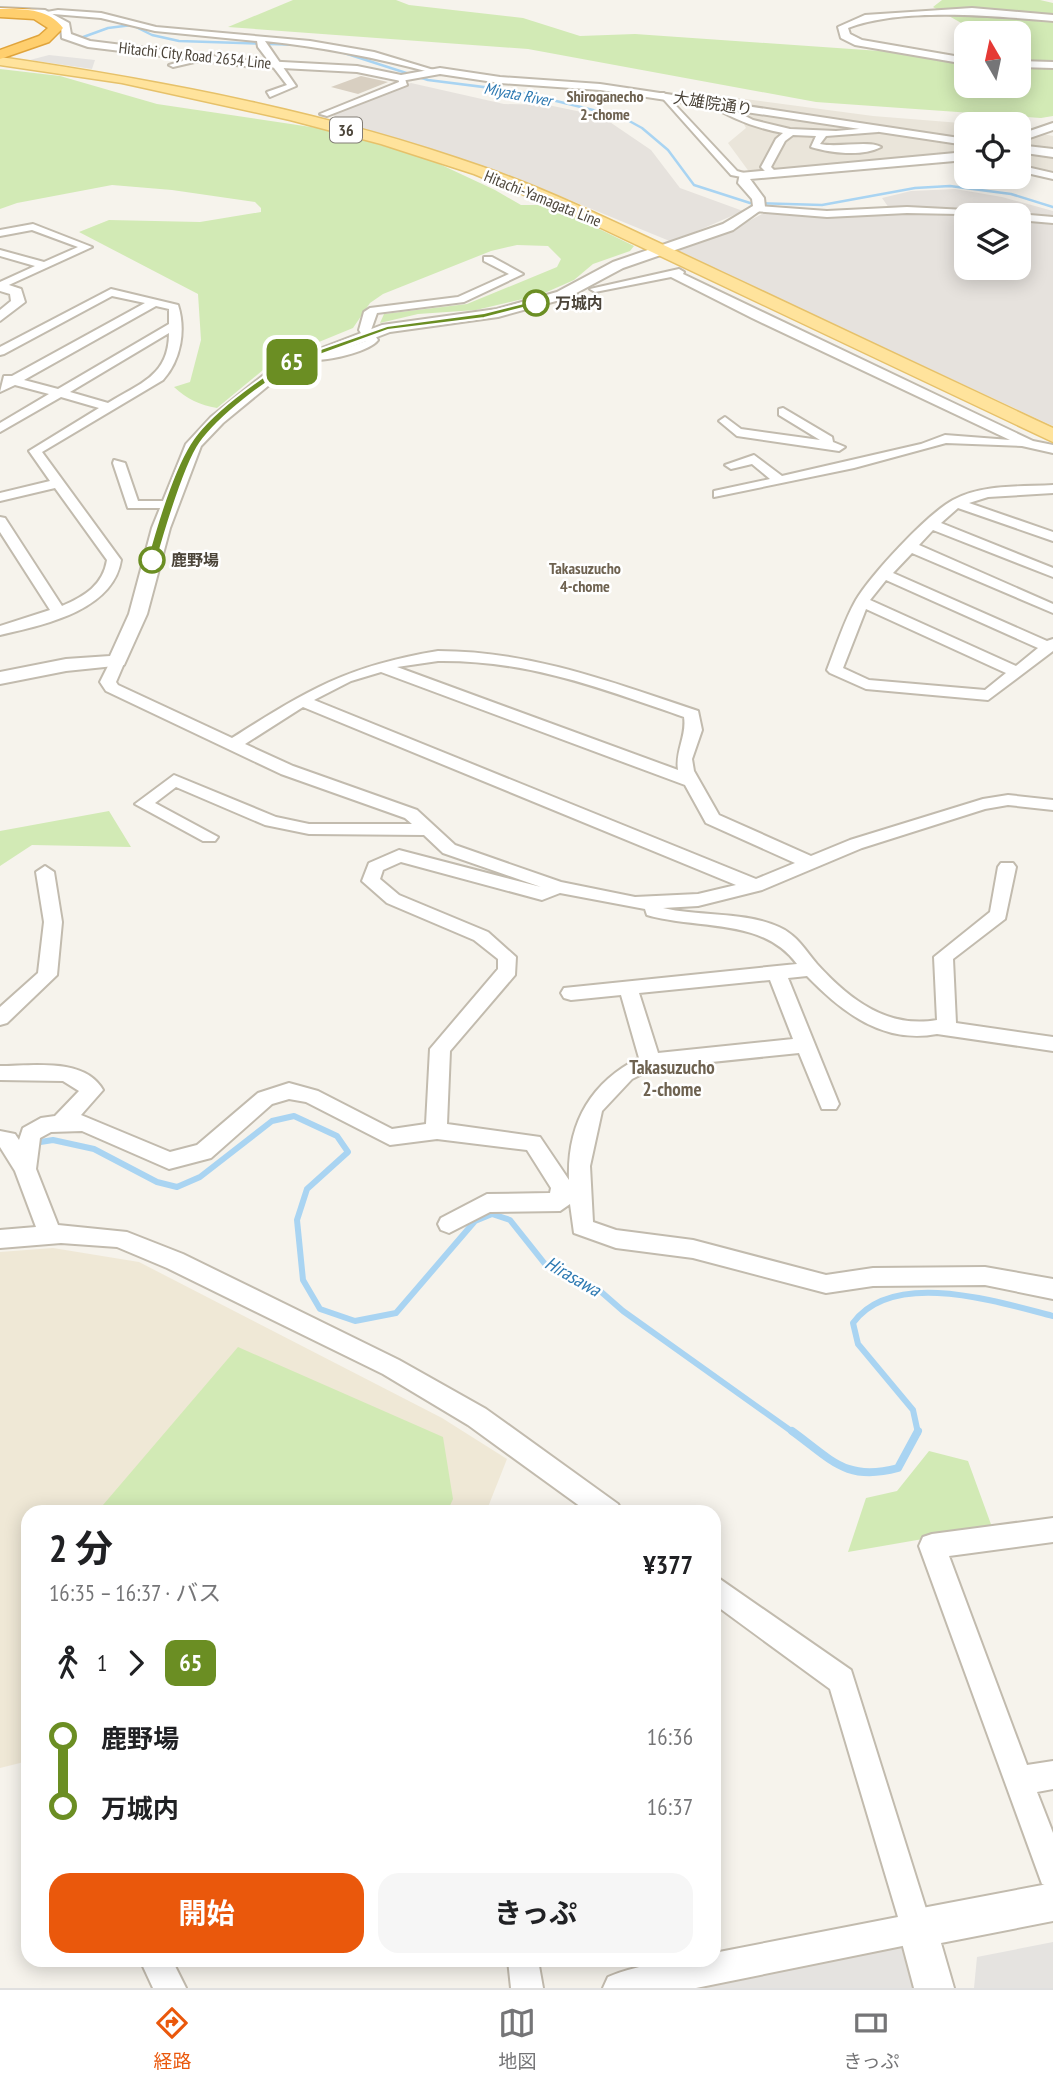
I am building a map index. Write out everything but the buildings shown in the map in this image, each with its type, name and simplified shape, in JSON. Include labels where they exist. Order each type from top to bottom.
[{"type":"highway","points":[[0,12],[49,20],[56,28],[49,36],[0,55]]},
{"type":"main road","name":"Hitachi-Yamagata Line","points":[[0,61],[122,79],[336,127],[479,171],[558,202],[663,250],[1053,436]]},
{"type":"street","points":[[954,59],[859,43],[845,36],[843,27],[865,18],[972,11],[1053,19]]},
{"type":"street","points":[[0,12],[66,13],[143,23],[155,29],[374,54],[433,71]]},
{"type":"street","name":"Hitachi City Road 2654 Line","points":[[45,13],[64,22],[73,40],[200,58],[357,69],[408,76]]},
{"type":"street","points":[[260,41],[292,86],[270,94]]},
{"type":"street","points":[[173,65],[200,58]]},
{"type":"street","points":[[1031,64],[1053,65]]},
{"type":"street","name":"大雄院通り","points":[[408,76],[433,71],[661,95],[954,140]]},
{"type":"street","points":[[336,127],[335,121],[324,114],[404,83],[408,76]]},
{"type":"street","points":[[661,95],[734,173],[744,176],[954,157]]},
{"type":"street","points":[[712,102],[738,119],[792,131],[822,135],[878,129]]},
{"type":"street","points":[[1031,134],[1053,126]]},
{"type":"street","points":[[771,172],[766,167],[781,139],[792,131]]},
{"type":"street","points":[[822,135],[814,145],[844,152],[876,147]]},
{"type":"street","points":[[1031,150],[1053,153]]},
{"type":"street","points":[[1031,171],[1053,176]]},
{"type":"street","points":[[744,176],[744,183],[759,206]]},
{"type":"street","points":[[954,212],[907,210],[827,215],[759,206],[728,227],[609,269],[571,292],[511,310],[403,324],[306,357],[281,369],[206,429],[187,458],[169,505],[138,614],[108,682],[112,688],[287,770],[411,814],[449,849],[558,887],[635,903],[657,912],[748,926],[784,937],[811,970],[842,998],[872,1019],[903,1031],[947,1029],[1053,1044]]},
{"type":"street","points":[[1031,218],[1053,220]]},
{"type":"street","points":[[0,233],[33,228],[87,247],[0,286]]},
{"type":"street","points":[[0,253],[46,266]]},
{"type":"street","points":[[367,335],[365,330],[369,315],[374,310],[460,300],[518,274],[488,259]]},
{"type":"street","points":[[609,269],[637,282]]},
{"type":"street","points":[[595,289],[677,273],[756,316],[1029,444]]},
{"type":"street","points":[[0,286],[16,292],[18,302],[0,317]]},
{"type":"street","points":[[0,352],[111,292],[174,307],[174,359],[170,367],[110,407],[35,451],[110,554],[115,569],[112,578],[93,597],[0,631]]},
{"type":"street","points":[[0,388],[154,303]]},
{"type":"street","points":[[0,428],[174,326]]},
{"type":"street","points":[[0,377],[110,407]]},
{"type":"street","points":[[783,412],[839,447]]},
{"type":"street","points":[[725,421],[737,432],[879,455]]},
{"type":"street","points":[[719,494],[855,464],[879,455],[924,447],[945,439],[1029,444],[1053,449]]},
{"type":"street","points":[[729,447],[747,461]]},
{"type":"street","points":[[731,465],[754,459],[779,480]]},
{"type":"street","points":[[119,463],[133,505],[169,505]]},
{"type":"street","points":[[0,497],[58,483]]},
{"type":"street","points":[[884,574],[1051,646],[988,695],[866,684],[835,670],[862,602],[884,574],[931,524],[957,503],[986,493],[1053,489]]},
{"type":"street","points":[[957,503],[990,518],[1053,537]]},
{"type":"street","points":[[0,521],[58,611]]},
{"type":"street","points":[[931,524],[1053,573]]},
{"type":"street","points":[[911,547],[1053,608]]},
{"type":"street","points":[[862,602],[1017,672]]},
{"type":"street","points":[[232,746],[346,678],[440,654],[502,656],[556,670],[692,714],[694,730],[684,759],[691,781],[712,819],[811,863]]},
{"type":"street","points":[[0,678],[66,665],[117,662]]},
{"type":"street","points":[[382,667],[691,781]]},
{"type":"street","points":[[303,702],[756,886]]},
{"type":"street","points":[[209,837],[143,804],[174,780],[271,821],[309,829],[429,830]]},
{"type":"street","points":[[635,903],[698,900],[756,886],[856,844],[984,804],[1007,800],[1053,805]]},
{"type":"street","points":[[437,1131],[436,1097],[440,1049],[508,970],[506,957],[481,936],[393,900],[371,881],[375,867],[398,856],[542,894],[558,887]]},
{"type":"street","points":[[947,1029],[943,957],[999,915],[1007,867]]},
{"type":"street","points":[[0,1018],[47,975],[53,922],[45,872]]},
{"type":"street","points":[[571,993],[811,970]]},
{"type":"street","points":[[777,973],[829,1104]]},
{"type":"street","points":[[628,988],[650,1061]]},
{"type":"street","points":[[806,1045],[650,1061],[625,1074],[592,1108],[579,1166],[582,1227],[616,1239],[694,1249],[826,1284],[873,1277],[985,1276],[1053,1289]]},
{"type":"street","points":[[0,1073],[67,1074],[93,1090],[62,1122]]},
{"type":"street","points":[[51,1236],[18,1147],[38,1128],[62,1122],[84,1123],[169,1161],[204,1152],[265,1098],[289,1091],[311,1096],[390,1137],[437,1131],[533,1143],[562,1187],[559,1202],[487,1203],[449,1224]]},
{"type":"street","points":[[0,1239],[51,1236],[119,1238],[250,1297],[391,1367],[477,1417],[599,1505]]},
{"type":"street","points":[[1050,1536],[932,1546],[1053,1873]]},
{"type":"street","points":[[721,1593],[841,1680],[934,1988]]},
{"type":"street","points":[[1019,1782],[1053,1775]]},
{"type":"street","points":[[721,1960],[1053,1902]]},
{"type":"street","points":[[159,1967],[170,1988]]},
{"type":"street","points":[[524,1967],[527,1988]]},
{"type":"street","points":[[619,1988],[668,1969]]},
{"type":"shaded area","points":[[49,55],[95,60],[92,69],[30,60]]},
{"type":"shaded area","points":[[411,83],[504,104],[548,105],[601,116],[651,150],[680,188],[743,211],[672,242],[543,189],[425,148],[351,128],[331,114],[370,96]]},
{"type":"shaded area","points":[[730,97],[873,116],[954,122],[954,163],[935,157],[750,173],[728,143],[746,128]]},
{"type":"shaded area","points":[[1031,132],[1053,136],[1053,175],[1031,170]]},
{"type":"shaded area","points":[[955,189],[1024,203],[954,203],[954,280],[1031,280],[1031,205],[1053,211],[1053,426],[679,253],[680,248],[726,233],[762,214],[894,215],[882,198],[911,191]]},
{"type":"shaded area","points":[[53,1248],[139,1262],[442,1418],[507,1459],[489,1505],[21,1505],[21,1763],[0,1768],[0,1252]]},
{"type":"shaded area","points":[[1053,1942],[1053,1988],[974,1988],[977,1957]]},
{"type":"shaded area","points":[[900,1944],[915,1988],[672,1988]]},
{"type":"green space","points":[[293,0],[396,0],[409,5],[523,18],[580,36],[635,34],[954,56],[954,98],[1031,98],[1031,21],[958,21],[933,7],[942,0],[1040,0],[1053,3],[1053,116],[1041,118],[1031,117],[1031,112],[957,112],[816,102],[528,49],[228,27]]},
{"type":"green space","points":[[0,69],[60,76],[157,104],[331,130],[433,161],[521,205],[550,205],[634,246],[630,251],[593,264],[574,280],[540,295],[476,310],[418,314],[380,323],[384,314],[467,304],[557,267],[561,259],[548,246],[517,245],[491,251],[383,294],[370,303],[353,328],[275,360],[217,408],[205,405],[174,387],[190,382],[201,340],[198,294],[79,232],[109,220],[200,222],[261,212],[261,208],[255,202],[172,190],[112,185],[17,203],[0,209]]},
{"type":"green space","points":[[109,811],[131,847],[32,845],[0,866],[0,831]]},
{"type":"green space","points":[[238,1347],[443,1437],[453,1499],[450,1505],[103,1505]]},
{"type":"green space","points":[[929,1451],[968,1461],[992,1527],[848,1552],[866,1498],[897,1491]]},
{"type":"waterway","name":"Miyata River","points":[[75,40],[108,28],[132,25],[152,35],[179,41],[301,45]]},
{"type":"waterway","name":"Miyata River","points":[[338,51],[428,80],[515,91],[622,117],[642,128],[668,150],[694,185],[750,203],[822,205],[915,188],[950,186],[1011,194],[1053,207]]},
{"type":"waterway","name":"Hirasawa","points":[[34,1143],[53,1140],[94,1149],[157,1182],[177,1187],[200,1177],[272,1121],[294,1116],[337,1136],[348,1152],[307,1189],[297,1220],[303,1280],[320,1309],[355,1321],[396,1313],[475,1221],[492,1214],[510,1220],[545,1264],[599,1290],[623,1311],[794,1433]]},
{"type":"waterway","name":"Hirasawa","points":[[918,1432],[913,1410],[858,1344],[853,1323],[871,1306],[893,1297],[919,1293],[947,1294],[1004,1303],[1053,1316]]},
{"type":"waterway","name":"Hirasawa","points":[[792,1431],[840,1466],[865,1472],[898,1468],[918,1432]]},
{"type":"bus line","name":"65","points":[[152,560],[161,528],[194,444],[206,429],[281,369],[292,362],[387,328],[423,321],[484,315],[536,303]]},
{"type":"place","name":"万城内","points":[[536,303]]},
{"type":"place","name":"鹿野場","points":[[152,560]]},
{"type":"district","name":"Shiroganecho 2-chome","points":[[605,105]]},
{"type":"district","name":"Takasuzucho 4-chome","points":[[585,577]]},
{"type":"district","name":"Takasuzucho 2-chome","points":[[672,1078]]}]
